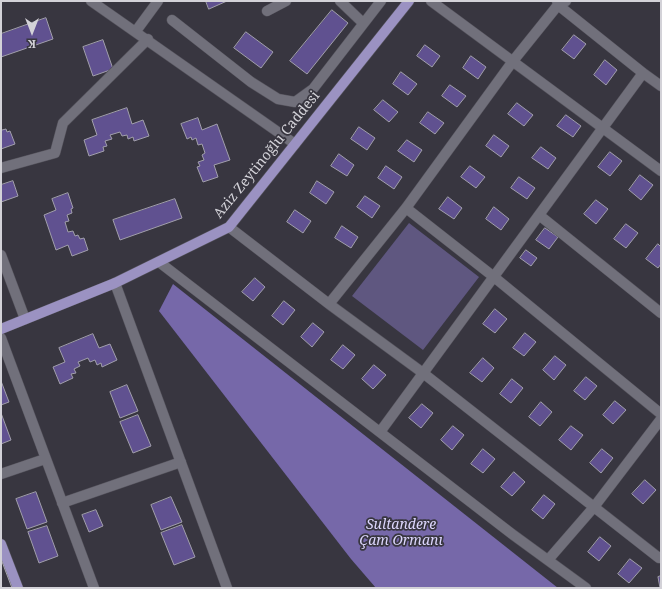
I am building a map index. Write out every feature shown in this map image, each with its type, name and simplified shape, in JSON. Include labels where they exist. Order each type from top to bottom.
[{"type":"main road","name":"Aziz Zeytinoğlu Caddesi","points":[[1,328],[115,283],[229,227],[409,1]]},
{"type":"main road","points":[[1,544],[18,588]]},
{"type":"street","points":[[91,1],[148,39],[295,144]]},
{"type":"street","points":[[136,31],[158,1]]},
{"type":"street","points":[[267,11],[286,1]]},
{"type":"street","points":[[340,1],[363,23]]},
{"type":"street","points":[[172,20],[252,82],[278,99],[295,102],[313,90],[381,1]]},
{"type":"street","points":[[431,1],[661,171]]},
{"type":"street","points":[[329,304],[406,208],[513,61],[560,2],[643,73],[661,86]]},
{"type":"street","points":[[1,168],[55,153],[63,123],[148,39]]},
{"type":"street","points":[[380,432],[643,73]]},
{"type":"street","points":[[406,208],[494,277],[661,414]]},
{"type":"street","points":[[539,215],[661,312]]},
{"type":"street","points":[[229,227],[329,304],[423,373],[659,558],[661,557]]},
{"type":"street","points":[[1,255],[25,319]]},
{"type":"street","points":[[158,262],[586,588]]},
{"type":"street","points":[[115,283],[227,588]]},
{"type":"street","points":[[1,338],[94,588]]},
{"type":"street","points":[[548,560],[594,507],[661,419]]},
{"type":"street","points":[[1,474],[45,459]]},
{"type":"street","points":[[62,503],[181,462]]},
{"type":"shaded area","points":[[409,223],[479,277],[423,350],[352,296]]},
{"type":"green space","name":"Sultandere Çam Ormanı","points":[[173,284],[558,588],[376,588],[351,559],[159,311]]},
{"type":"building","points":[[206,1],[227,1],[209,9]]},
{"type":"building","points":[[332,10],[348,23],[307,74],[290,61]]},
{"type":"building","points":[[46,18],[53,39],[1,57],[1,34]]},
{"type":"building","points":[[246,32],[273,52],[261,68],[234,48]]},
{"type":"building","points":[[574,35],[586,44],[574,59],[562,50]]},
{"type":"building","points":[[103,40],[113,69],[93,76],[83,47]]},
{"type":"building","points":[[425,45],[440,56],[432,67],[417,56]]},
{"type":"building","points":[[471,56],[486,67],[478,79],[463,68]]},
{"type":"building","points":[[605,60],[617,70],[606,85],[594,75]]},
{"type":"building","points":[[401,72],[417,84],[408,95],[393,84]]},
{"type":"building","points":[[450,85],[466,96],[457,107],[442,96]]},
{"type":"building","points":[[383,100],[398,112],[389,122],[374,110]]},
{"type":"building","points":[[517,103],[533,115],[524,126],[508,114]]},
{"type":"building","points":[[127,108],[132,124],[143,120],[149,136],[134,141],[133,137],[128,139],[127,135],[122,136],[120,132],[110,135],[112,139],[105,141],[107,146],[103,147],[104,151],[89,156],[84,140],[97,135],[92,120]]},
{"type":"building","points":[[428,112],[444,123],[435,134],[420,123]]},
{"type":"building","points":[[566,115],[581,126],[573,137],[557,126]]},
{"type":"building","points":[[198,118],[202,130],[217,124],[230,160],[214,165],[218,177],[203,182],[197,167],[200,166],[198,162],[204,160],[202,155],[205,153],[202,144],[198,145],[196,138],[192,140],[191,137],[187,139],[181,124]]},
{"type":"building","points":[[359,127],[375,138],[367,150],[351,139]]},
{"type":"building","points":[[1,129],[6,129],[7,132],[10,131],[15,144],[1,149]]},
{"type":"building","points":[[494,135],[509,146],[501,157],[486,146]]},
{"type":"building","points":[[407,140],[422,150],[414,162],[398,151]]},
{"type":"building","points":[[541,147],[556,158],[548,169],[532,158]]},
{"type":"building","points":[[610,152],[622,161],[610,176],[598,167]]},
{"type":"building","points":[[339,154],[354,165],[347,176],[331,166]]},
{"type":"building","points":[[386,166],[402,177],[394,189],[378,178]]},
{"type":"building","points":[[470,166],[485,177],[476,188],[461,177]]},
{"type":"building","points":[[640,175],[653,185],[641,200],[629,190]]},
{"type":"building","points":[[519,177],[535,188],[527,199],[511,188]]},
{"type":"building","points":[[13,181],[18,196],[1,202],[1,185]]},
{"type":"building","points":[[317,181],[334,192],[326,204],[310,193]]},
{"type":"building","points":[[68,193],[73,208],[71,209],[72,213],[67,215],[69,221],[65,222],[68,232],[73,231],[75,236],[78,235],[80,239],[84,238],[88,250],[72,256],[68,245],[56,250],[44,215],[56,210],[52,199]]},
{"type":"building","points":[[365,196],[380,206],[372,218],[357,207]]},
{"type":"building","points":[[448,197],[462,208],[454,219],[439,209]]},
{"type":"building","points":[[175,199],[182,218],[120,240],[113,220]]},
{"type":"building","points":[[596,200],[608,209],[596,224],[584,214]]},
{"type":"building","points":[[494,207],[509,219],[501,230],[486,219]]},
{"type":"building","points":[[295,210],[311,221],[303,233],[287,222]]},
{"type":"building","points":[[626,224],[638,233],[626,248],[614,239]]},
{"type":"building","points":[[342,226],[358,237],[351,248],[335,238]]},
{"type":"building","points":[[545,228],[558,237],[549,249],[536,240]]},
{"type":"building","points":[[658,244],[661,247],[661,264],[658,268],[646,259]]},
{"type":"building","points":[[526,250],[537,258],[531,266],[520,258]]},
{"type":"building","points":[[255,278],[265,287],[253,301],[242,292]]},
{"type":"building","points":[[284,301],[295,310],[283,325],[272,316]]},
{"type":"building","points":[[495,309],[507,319],[495,333],[483,324]]},
{"type":"building","points":[[313,323],[324,332],[312,347],[301,337]]},
{"type":"building","points":[[525,333],[536,342],[524,356],[513,348]]},
{"type":"building","points":[[93,334],[99,348],[110,344],[117,360],[102,367],[101,363],[97,365],[95,360],[90,362],[88,358],[78,362],[80,366],[74,369],[76,373],[71,374],[73,378],[60,384],[53,367],[65,362],[59,348]]},
{"type":"building","points":[[343,345],[355,355],[343,369],[331,360]]},
{"type":"building","points":[[555,356],[566,365],[554,380],[543,370]]},
{"type":"building","points":[[483,358],[494,368],[482,382],[470,373]]},
{"type":"building","points":[[374,365],[386,375],[373,389],[362,379]]},
{"type":"building","points":[[586,377],[597,386],[585,400],[574,391]]},
{"type":"building","points":[[512,379],[523,388],[511,403],[500,394]]},
{"type":"building","points":[[1,381],[9,402],[1,405]]},
{"type":"building","points":[[127,385],[138,411],[120,418],[110,392]]},
{"type":"building","points":[[615,401],[626,410],[613,424],[603,415]]},
{"type":"building","points":[[541,402],[552,412],[540,426],[529,417]]},
{"type":"building","points":[[422,404],[433,413],[421,428],[409,418]]},
{"type":"building","points":[[1,413],[11,440],[1,444]]},
{"type":"building","points":[[138,415],[151,446],[133,453],[120,422]]},
{"type":"building","points":[[453,426],[464,435],[452,450],[441,440]]},
{"type":"building","points":[[571,426],[583,435],[571,450],[559,440]]},
{"type":"building","points":[[483,449],[495,459],[483,473],[471,464]]},
{"type":"building","points":[[602,449],[613,458],[601,473],[590,463]]},
{"type":"building","points":[[514,472],[525,482],[512,496],[501,487]]},
{"type":"building","points":[[645,480],[656,490],[643,504],[632,494]]},
{"type":"building","points":[[36,492],[47,522],[27,529],[16,499]]},
{"type":"building","points":[[544,495],[555,504],[543,519],[532,510]]},
{"type":"building","points":[[171,497],[182,522],[161,530],[151,505]]},
{"type":"building","points":[[96,510],[103,526],[89,532],[82,515]]},
{"type":"building","points":[[182,525],[195,557],[174,565],[161,533]]},
{"type":"building","points":[[47,526],[58,556],[39,563],[28,532]]},
{"type":"building","points":[[600,537],[611,546],[599,561],[588,552]]},
{"type":"building","points":[[630,559],[642,568],[629,583],[618,574]]},
{"type":"building","points":[[661,576],[661,588],[660,588],[658,577]]},
{"type":"tram line","points":[[1,559],[12,588]]}]
